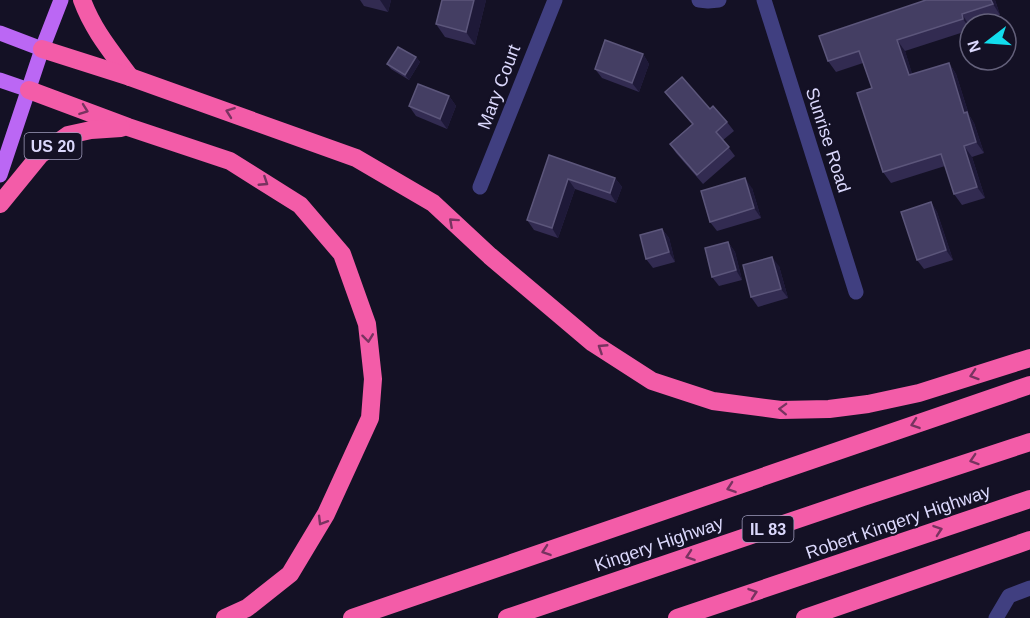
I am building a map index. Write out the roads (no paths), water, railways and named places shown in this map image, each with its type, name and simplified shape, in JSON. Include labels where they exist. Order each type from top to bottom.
[{"type":"highway","points":[[82,0],[97,33],[130,76]]},
{"type":"highway","points":[[42,49],[130,76],[356,158],[432,203],[593,343],[652,381],[713,401],[781,410],[829,409],[867,404],[919,393],[1030,358]]},
{"type":"highway","points":[[29,90],[128,127],[230,161],[300,205],[342,254],[367,324],[373,378],[370,418],[326,514],[290,574],[247,608],[225,618]]},
{"type":"highway","name":"US 20","points":[[0,204],[40,155],[68,135],[91,130],[128,127]]},
{"type":"highway","points":[[352,618],[1030,385]]},
{"type":"highway","name":"Kingery Highway","points":[[507,618],[863,496],[1030,442]]},
{"type":"highway","name":"Robert Kingery Highway","points":[[677,618],[1030,499]]},
{"type":"highway","points":[[805,618],[1030,540]]},
{"type":"highway","points":[[838,618],[1030,540]]},
{"type":"main road","name":"US 20","points":[[0,175],[42,49],[61,0]]},
{"type":"main road","points":[[0,33],[42,49]]},
{"type":"main road","points":[[0,80],[29,90]]},
{"type":"street","name":"Mary Court","points":[[480,187],[555,0]]},
{"type":"street","points":[[699,0],[719,0]]},
{"type":"street","name":"Sunrise Road","points":[[764,0],[856,292]]},
{"type":"street","points":[[996,618],[1009,596],[1030,588]]}]
